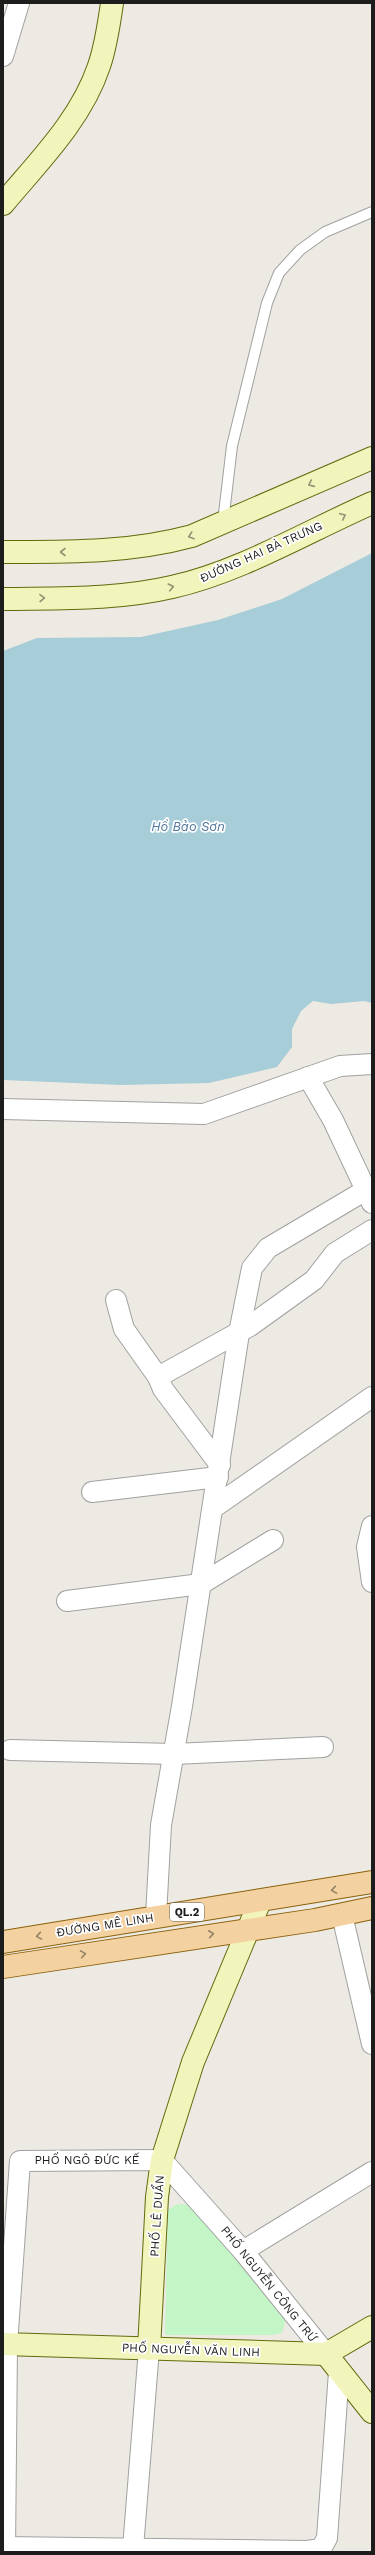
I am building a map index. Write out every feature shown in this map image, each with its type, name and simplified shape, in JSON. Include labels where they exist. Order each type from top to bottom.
[{"type":"main road","name":"ĐƯỜNG MÊ LINH","points":[[3,1942],[372,1882]]},
{"type":"main road","name":"QL.2","points":[[3,1967],[342,1915],[372,1908]]},
{"type":"street","points":[[3,56],[19,3]]},
{"type":"street","points":[[3,204],[58,139],[88,91],[99,67],[108,34],[112,3]]},
{"type":"street","points":[[3,552],[97,552],[132,549],[192,536],[372,458]]},
{"type":"street","name":"ĐƯỜNG HAI BÀ TRƯNG","points":[[3,599],[97,597],[136,594],[172,587],[201,579],[236,565],[372,503]]},
{"type":"street","points":[[3,1109],[204,1114],[340,1066],[372,1064]]},
{"type":"street","points":[[156,1916],[161,1825],[174,1754],[219,1471],[239,1333],[252,1268],[268,1248],[369,1196],[333,1120],[308,1077]]},
{"type":"street","points":[[158,1377],[239,1333],[314,1280],[335,1253],[372,1230]]},
{"type":"street","points":[[116,1300],[124,1328],[158,1377],[162,1389],[219,1471]]},
{"type":"street","points":[[213,1508],[372,1397]]},
{"type":"street","points":[[92,1492],[219,1471]]},
{"type":"street","points":[[372,1526],[367,1547],[372,1582]]},
{"type":"street","points":[[67,1601],[201,1584],[273,1540]]},
{"type":"street","points":[[10,1750],[174,1754],[323,1747]]},
{"type":"street","name":"PHỐ LÊ DUẨN","points":[[130,2551],[149,2349],[157,2197],[162,2160],[193,2062],[246,1930],[260,1901]]},
{"type":"street","points":[[342,1915],[371,2034]]},
{"type":"street","name":"PHỐ NGUYỄN CÔNG TRỨ","points":[[162,2160],[243,2251],[372,2412]]},
{"type":"street","name":"PHỐ NGÔ ĐỨC KẾ","points":[[4,2549],[5,2344],[20,2161],[162,2160]]},
{"type":"street","points":[[243,2251],[372,2172]]},
{"type":"street","points":[[326,2354],[372,2327]]},
{"type":"street","name":"PHỐ NGUYỄN VĂN LINH","points":[[5,2344],[326,2354]]},
{"type":"street","points":[[4,2549],[130,2551],[307,2551],[321,2549],[328,2538],[339,2372]]},
{"type":"lane","points":[[223,522],[232,446],[267,303],[279,273],[300,250],[325,232],[372,212]]},
{"type":"green space","points":[[177,2204],[192,2205],[284,2314],[285,2323],[282,2333],[272,2335],[165,2335],[168,2210]]},
{"type":"water","name":"Hồ Bảo Sơn","points":[[372,553],[372,1003],[364,1001],[331,1004],[313,1001],[301,1011],[292,1029],[292,1047],[277,1067],[209,1083],[121,1085],[3,1080],[3,651],[37,638],[141,637],[218,620],[282,599]]}]
